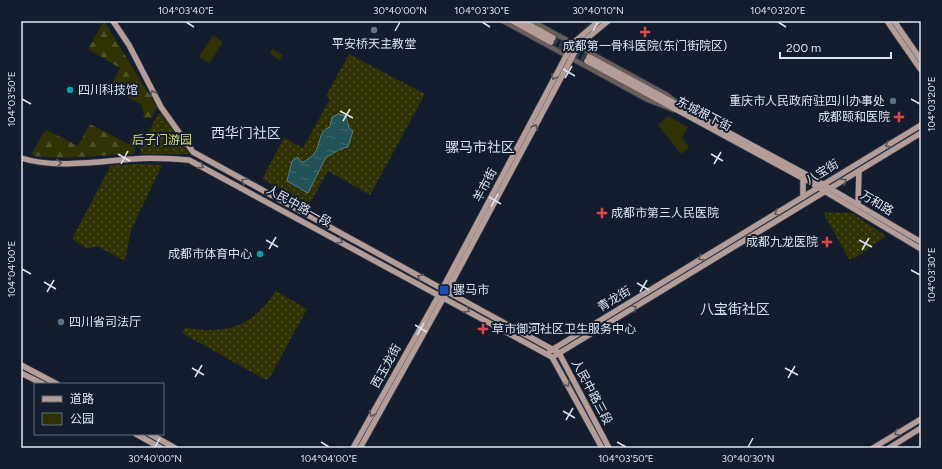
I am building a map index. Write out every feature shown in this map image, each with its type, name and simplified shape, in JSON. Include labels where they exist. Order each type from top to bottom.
[{"type":"main road","name":"人民中路一段","points":[[113,21],[129,45],[161,108],[193,152],[552,349]]},
{"type":"main road","points":[[513,21],[552,40],[522,21]]},
{"type":"main road","points":[[575,44],[599,21]]},
{"type":"main road","points":[[575,44],[608,21]]},
{"type":"main road","points":[[887,21],[921,70]]},
{"type":"main road","points":[[894,21],[921,60]]},
{"type":"main road","name":"羊市街","points":[[442,296],[575,44]]},
{"type":"main road","points":[[588,59],[682,110]]},
{"type":"main road","name":"东城根下街","points":[[682,110],[803,179],[821,186]]},
{"type":"main road","name":"东城根下街","points":[[682,110],[821,186],[826,192]]},
{"type":"main road","name":"八宝街","points":[[734,238],[921,125]]},
{"type":"main road","name":"八宝街","points":[[738,244],[921,133]]},
{"type":"main road","points":[[189,160],[193,152]]},
{"type":"main road","name":"人民中路一段","points":[[21,158],[45,164],[103,162],[135,158],[189,160],[546,353]]},
{"type":"main road","points":[[858,204],[860,171]]},
{"type":"main road","points":[[803,179],[803,197]]},
{"type":"main road","name":"万和路","points":[[821,186],[831,188],[858,204],[920,245]]},
{"type":"main road","name":"万和路","points":[[826,192],[920,245]]},
{"type":"main road","name":"青龙街","points":[[546,353],[734,238]]},
{"type":"main road","name":"青龙街","points":[[552,357],[738,244]]},
{"type":"main road","name":"西玉龙街","points":[[353,448],[442,296]]},
{"type":"main road","name":"西玉龙街","points":[[360,448],[442,296]]},
{"type":"main road","name":"人民中路三段","points":[[552,349],[559,353],[609,448]]},
{"type":"main road","name":"人民中路三段","points":[[546,353],[552,357],[602,448]]},
{"type":"main road","points":[[21,365],[55,383]]},
{"type":"main road","points":[[21,373],[41,383]]},
{"type":"main road","points":[[873,448],[921,419]]},
{"type":"main road","points":[[889,448],[921,428]]},
{"type":"main road","points":[[138,435],[161,448]]},
{"type":"main road","points":[[152,435],[175,448]]},
{"type":"street","name":"东城根下街","points":[[503,21],[648,100],[682,110]]},
{"type":"street","name":"东城根下街","points":[[532,21],[667,95],[682,110]]},
{"type":"green space","points":[[104,21],[157,107],[151,119],[142,117],[144,114],[141,104],[110,88],[120,68],[88,49]]},
{"type":"green space","points":[[213,35],[223,42],[210,63],[199,57]]},
{"type":"green space","points":[[272,49],[283,55],[280,60],[270,54]]},
{"type":"green space","points":[[349,54],[425,94],[370,195],[328,171],[309,205],[262,179],[284,138],[303,148],[330,99],[326,96]]},
{"type":"green space","name":"后子门游园","points":[[158,114],[162,114],[189,151],[189,154],[141,154],[140,148]]},
{"type":"green space","points":[[668,116],[688,127],[682,138],[689,147],[681,154],[658,125]]},
{"type":"green space","points":[[90,124],[128,144],[130,144],[130,139],[134,135],[138,136],[135,142],[137,144],[133,154],[61,158],[33,156],[32,153],[44,132],[47,130],[78,146]]},
{"type":"green space","points":[[111,165],[162,165],[131,230],[125,261],[97,246],[88,249],[72,239]]},
{"type":"green space","points":[[823,212],[852,213],[886,236],[857,257],[849,259]]},
{"type":"green space","points":[[276,291],[307,309],[270,377],[266,380],[182,333],[185,328],[213,330],[237,326],[247,321],[257,313]]},
{"type":"water","points":[[339,114],[346,116],[349,128],[353,131],[348,147],[326,157],[308,193],[287,181],[292,161],[298,157],[301,162],[304,162],[313,155],[323,131],[330,127],[332,117]]},
{"type":"tunnel","points":[[553,38],[589,57]]},
{"type":"tunnel","points":[[551,42],[587,61]]},
{"type":"place","name":"平安桥天主教堂","points":[[374,30]]},
{"type":"place","name":"成都第一骨科医院(东门街院区)","points":[[645,32]]},
{"type":"place","name":"四川科技馆","points":[[70,90]]},
{"type":"place","name":"重庆市人民政府驻四川办事处","points":[[893,101]]},
{"type":"place","name":"成都颐和医院","points":[[899,117]]},
{"type":"place","name":"成都市第三人民医院","points":[[602,213]]},
{"type":"place","name":"成都九龙医院","points":[[827,242]]},
{"type":"place","name":"成都市体育中心","points":[[260,254]]},
{"type":"place","name":"骡马市","points":[[444,290]]},
{"type":"place","name":"四川省司法厅","points":[[61,322]]},
{"type":"place","name":"草市御河社区卫生服务中心","points":[[483,329]]},
{"type":"district","name":"西华门社区","points":[[246,133]]},
{"type":"district","name":"骡马市社区","points":[[480,147]]},
{"type":"district","name":"八宝街社区","points":[[735,309]]}]
